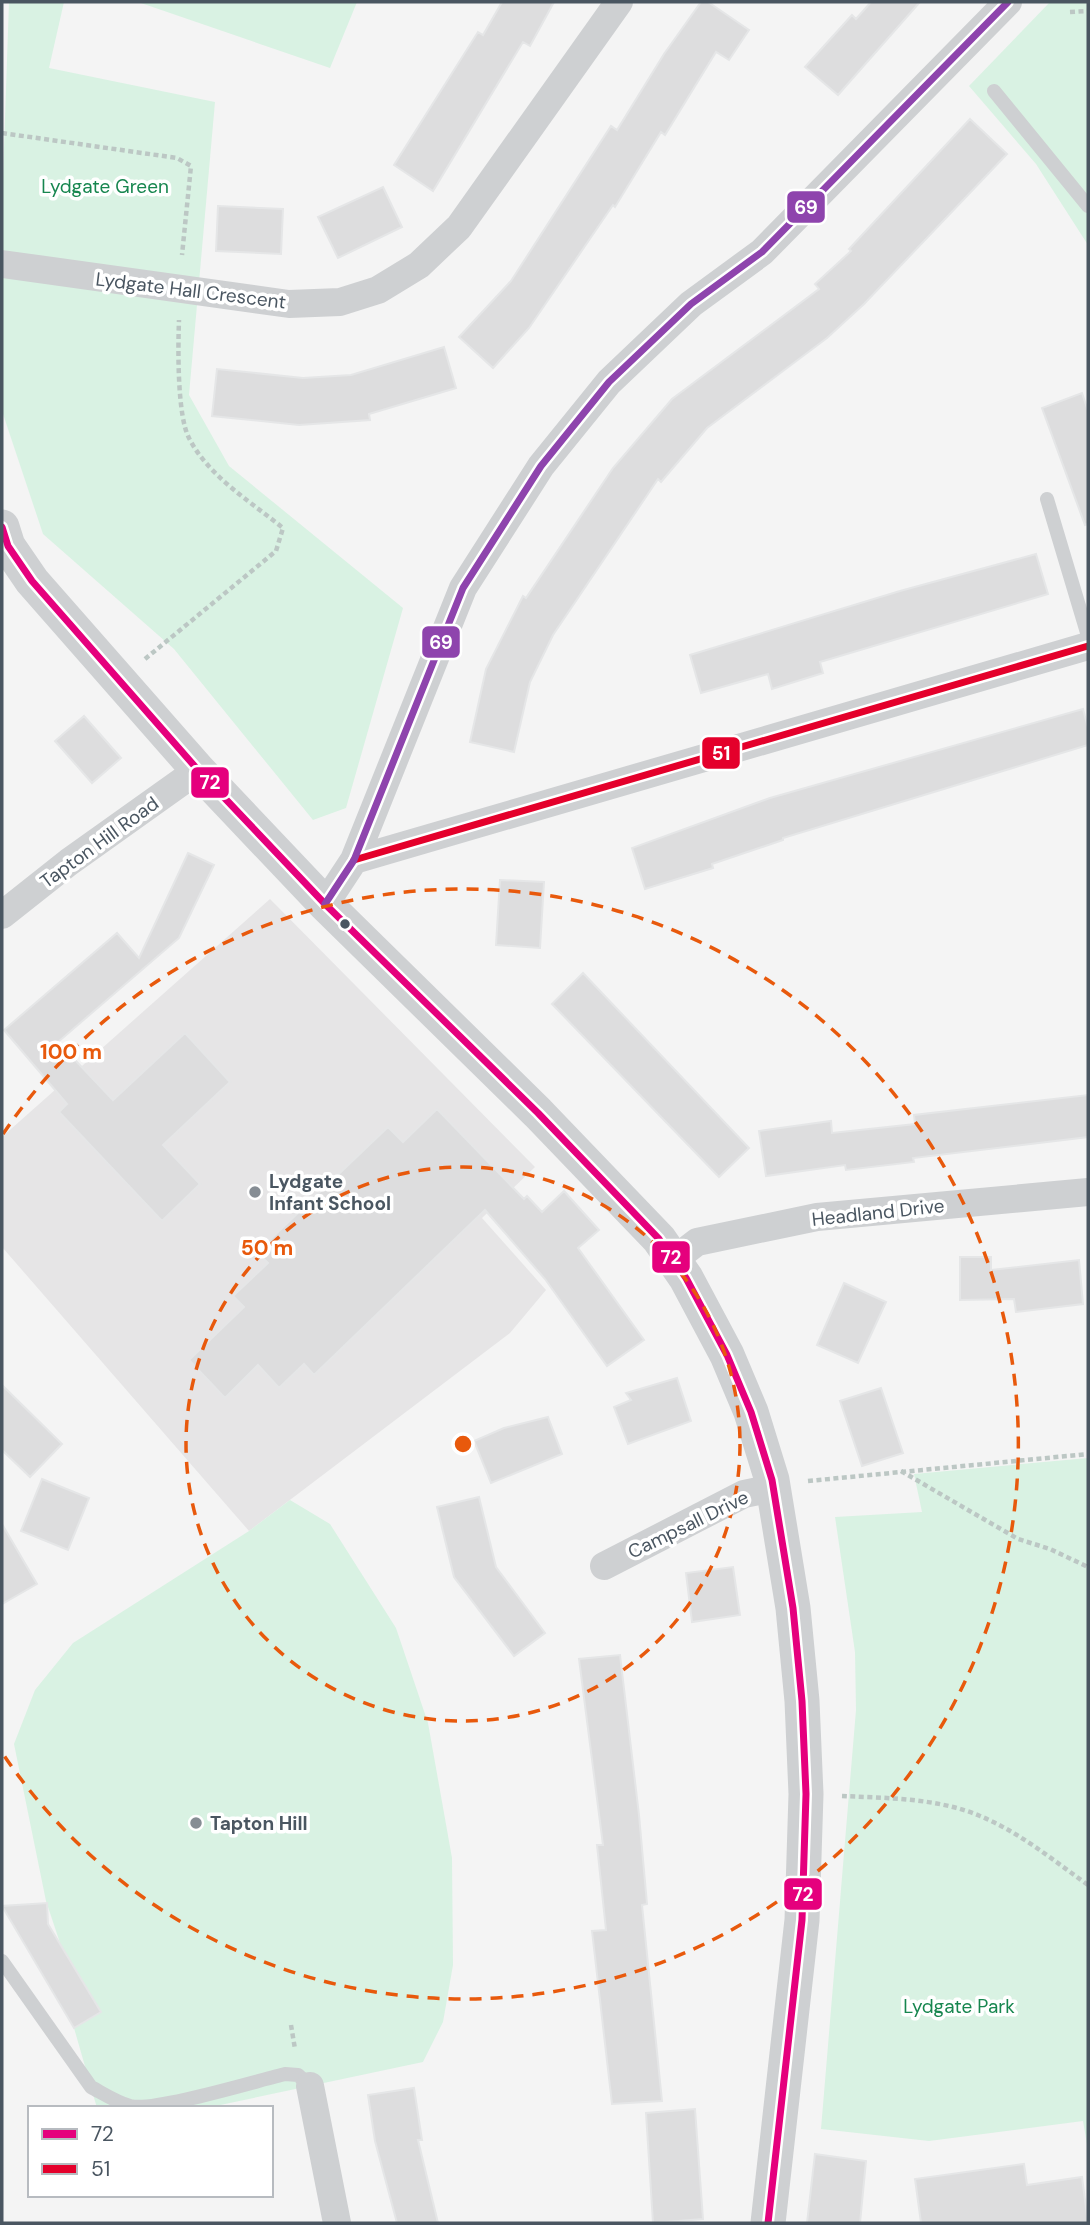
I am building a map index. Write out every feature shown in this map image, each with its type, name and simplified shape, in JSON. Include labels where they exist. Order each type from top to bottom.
[{"type":"street","name":"Lydgate Hall Crescent","points":[[2,264],[289,304],[340,302],[378,290],[419,265],[459,227],[619,2]]},
{"type":"street","points":[[325,904],[354,860],[463,588],[541,466],[609,382],[691,304],[762,252],[1008,2]]},
{"type":"street","points":[[2,527],[8,546],[32,581],[198,770],[325,904],[538,1113],[617,1194],[675,1259],[727,1355],[751,1412],[773,1488],[793,1608],[806,1794],[802,1920],[768,2223]]},
{"type":"street","points":[[354,860],[1088,646]]},
{"type":"street","name":"Tapton Hill Road","points":[[2,915],[69,862],[198,770]]},
{"type":"street","name":"Headland Drive","points":[[675,1259],[697,1242],[817,1217],[1088,1192]]},
{"type":"street","name":"Campsall Drive","points":[[604,1566],[744,1494],[773,1488]]},
{"type":"street","points":[[310,2086],[337,2223]]},
{"type":"lane","points":[[994,91],[1088,206]]},
{"type":"lane","points":[[1046,499],[1088,636]]},
{"type":"lane","points":[[2,1961],[91,2087],[130,2106]]},
{"type":"lane","points":[[140,2106],[175,2101],[285,2074],[298,2075],[310,2086]]},
{"type":"path","points":[[1070,12],[1088,11]]},
{"type":"path","points":[[2,133],[177,158],[191,166],[179,289],[177,368],[188,437],[218,475],[283,528],[276,551],[119,680]]},
{"type":"path","points":[[773,1488],[900,1471],[1088,1454]]},
{"type":"path","points":[[900,1471],[1018,1539],[1050,1549],[1088,1567]]},
{"type":"path","points":[[806,1794],[880,1797],[943,1806],[978,1815],[1019,1836],[1088,1885]]},
{"type":"shaded area","name":"Lydgate Infant School","points":[[270,899],[535,1167],[482,1218],[546,1290],[510,1333],[249,1531],[2,1247],[2,1137]]},
{"type":"green space","name":"Lydgate Green","points":[[9,2],[64,2],[49,68],[215,102],[189,395],[229,466],[403,608],[346,808],[313,820],[174,649],[43,534],[2,411],[2,206]]},
{"type":"green space","points":[[138,2],[357,2],[330,68]]},
{"type":"green space","points":[[1050,2],[1088,2],[1088,245],[1036,164],[969,86]]},
{"type":"green space","name":"Lydgate Park","points":[[1088,1458],[1088,2150],[1083,2121],[929,2141],[821,2129],[856,1710],[855,1652],[835,1517],[922,1512],[914,1474]]},
{"type":"green space","points":[[290,1500],[330,1524],[396,1628],[428,1723],[452,1858],[453,1965],[443,2022],[423,2062],[215,2106],[96,2106],[74,2028],[61,1946],[46,1901],[14,1744],[35,1690],[73,1643],[249,1531]]},
{"type":"building","points":[[502,2],[554,2],[530,46],[523,42],[433,191],[394,165],[478,32],[483,35]]},
{"type":"building","points":[[701,2],[708,2],[749,30],[729,60],[716,52],[665,135],[661,132],[615,207],[613,205],[529,328],[493,368],[459,337],[511,281],[611,126],[617,130],[664,54]]},
{"type":"building","points":[[871,2],[920,2],[838,95],[805,67],[852,15],[856,19]]},
{"type":"building","points":[[970,119],[1007,154],[864,304],[827,338],[707,428],[661,482],[658,479],[553,635],[530,682],[514,752],[470,742],[486,669],[523,596],[526,598],[613,468],[672,399],[819,289],[815,284],[851,251],[849,249]]},
{"type":"building","points":[[383,187],[402,227],[338,258],[318,217]]},
{"type":"building","points":[[218,206],[283,209],[281,254],[216,251]]},
{"type":"building","points":[[444,347],[456,388],[369,414],[370,420],[299,425],[212,416],[217,369],[303,378],[351,375]]},
{"type":"building","points":[[1082,393],[1088,411],[1088,524],[1085,525],[1042,408]]},
{"type":"building","points":[[1036,554],[1048,594],[820,662],[823,673],[772,689],[768,674],[701,693],[690,655],[900,591]]},
{"type":"building","points":[[1083,709],[1088,728],[1088,745],[783,838],[712,864],[713,868],[645,889],[632,848],[770,798]]},
{"type":"building","points":[[84,716],[121,758],[92,783],[55,741]]},
{"type":"building","points":[[188,853],[214,865],[179,938],[58,1042],[113,1100],[185,1033],[230,1082],[163,1145],[200,1184],[162,1221],[59,1112],[67,1104],[4,1030],[117,933],[139,958]]},
{"type":"building","points":[[500,880],[544,882],[540,948],[496,945]]},
{"type":"building","points":[[583,973],[749,1148],[719,1177],[552,1004]]},
{"type":"building","points":[[1088,1095],[1088,1137],[913,1158],[914,1162],[846,1170],[845,1165],[766,1176],[759,1131],[831,1121],[832,1133],[915,1124],[914,1115]]},
{"type":"building","points":[[437,1109],[524,1199],[527,1196],[542,1212],[564,1191],[599,1230],[578,1248],[644,1340],[607,1366],[545,1279],[485,1210],[314,1375],[304,1364],[279,1388],[258,1365],[225,1398],[189,1360],[244,1307],[233,1296],[268,1263],[257,1252],[388,1127],[403,1142]]},
{"type":"building","points":[[960,1257],[991,1257],[991,1270],[1079,1260],[1083,1304],[1016,1312],[1014,1299],[960,1300]]},
{"type":"building","points":[[844,1283],[886,1302],[858,1363],[817,1345]]},
{"type":"building","points":[[677,1378],[691,1421],[628,1444],[614,1407],[631,1400],[626,1393]]},
{"type":"building","points":[[2,1385],[62,1444],[30,1477],[2,1450]]},
{"type":"building","points":[[881,1388],[903,1453],[862,1466],[840,1401]]},
{"type":"building","points":[[548,1417],[562,1454],[491,1483],[474,1441],[504,1428]]},
{"type":"building","points":[[42,1479],[89,1498],[68,1550],[21,1531]]},
{"type":"building","points":[[479,1497],[496,1567],[545,1633],[514,1656],[454,1577],[437,1507]]},
{"type":"building","points":[[2,1524],[37,1584],[2,1604]]},
{"type":"building","points":[[733,1567],[740,1615],[692,1622],[686,1573]]},
{"type":"building","points":[[620,1655],[639,1815],[647,1904],[642,1905],[662,2101],[612,2104],[592,1931],[606,1930],[597,1845],[603,1845],[579,1659]]},
{"type":"building","points":[[47,1903],[48,1924],[101,2012],[74,2028],[2,1906]]},
{"type":"building","points":[[414,2088],[422,2140],[418,2140],[438,2223],[397,2223],[375,2141],[368,2095]]},
{"type":"building","points":[[695,2109],[703,2219],[653,2223],[646,2113]]},
{"type":"building","points":[[815,2154],[866,2161],[860,2223],[807,2223]]},
{"type":"building","points":[[1024,2164],[1027,2185],[1082,2177],[1088,2223],[921,2223],[915,2179]]},
{"type":"transit line","name":"69","points":[[325,904],[354,860],[463,588],[541,466],[609,382],[691,304],[762,252],[1008,2]]},
{"type":"transit line","name":"72","points":[[2,527],[8,546],[32,581],[198,770],[325,904],[538,1113],[659,1239],[686,1278],[727,1355],[751,1412],[772,1480],[793,1608],[802,1701],[806,1794],[802,1920],[768,2223]]},
{"type":"transit line","name":"51","points":[[354,860],[1088,646]]},
{"type":"place","name":"Lydgate Infant School","points":[[255,1192]]},
{"type":"place","name":"Tapton Hill","points":[[196,1823]]}]
